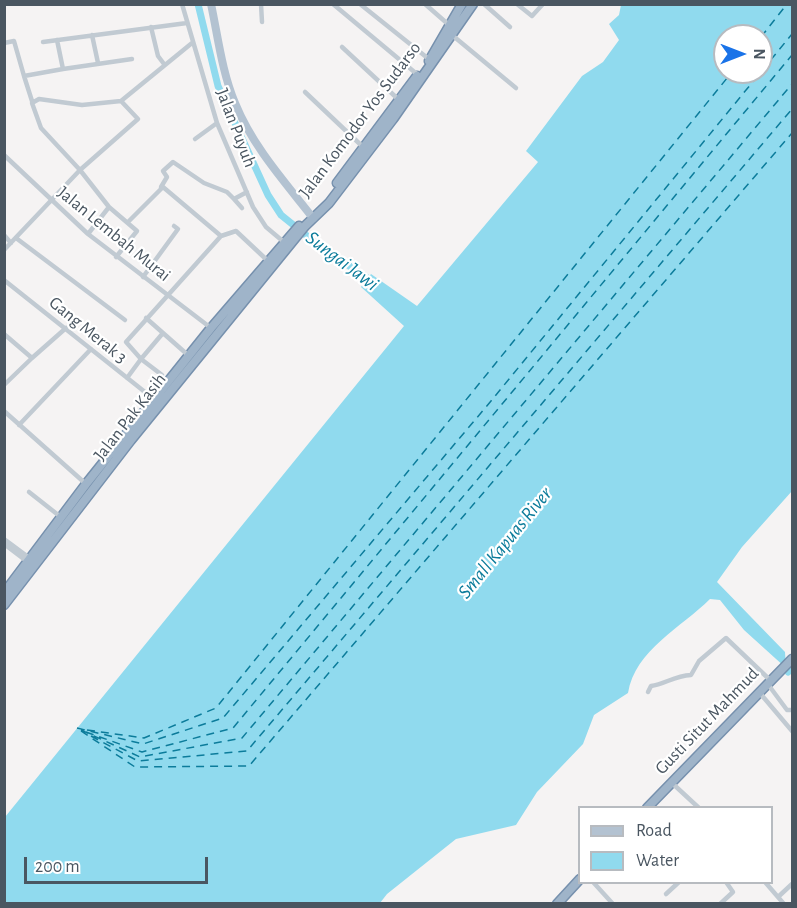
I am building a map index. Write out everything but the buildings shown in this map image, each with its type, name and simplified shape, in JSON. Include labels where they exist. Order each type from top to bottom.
[{"type":"highway","name":"Jalan Komodor Yos Sudarso","points":[[287,245],[325,199],[430,60],[462,4]]},
{"type":"highway","name":"Jalan Komodor Yos Sudarso","points":[[311,216],[334,195],[393,119],[473,4]]},
{"type":"highway","name":"Jalan Pak Kasih","points":[[4,605],[268,261],[287,245]]},
{"type":"highway","name":"Jalan Pak Kasih","points":[[4,593],[86,484],[211,328],[229,313],[287,245]]},
{"type":"highway","name":"Gusti Situt Mahmud","points":[[651,806],[671,782],[791,660]]},
{"type":"highway","points":[[556,903],[578,880]]},
{"type":"main road","points":[[211,4],[229,87],[246,128],[267,161],[311,216]]},
{"type":"street","name":"Jalan Puyuh","points":[[182,4],[217,123],[247,192],[261,220],[287,245]]},
{"type":"street","points":[[261,4],[262,22]]},
{"type":"street","points":[[333,4],[418,75]]},
{"type":"street","points":[[360,4],[430,60]]},
{"type":"street","points":[[424,4],[449,25]]},
{"type":"street","points":[[484,4],[510,27]]},
{"type":"street","points":[[517,4],[532,16],[543,4]]},
{"type":"street","points":[[43,42],[187,23]]},
{"type":"street","points":[[151,27],[158,57],[164,64]]},
{"type":"street","points":[[92,35],[98,63]]},
{"type":"street","points":[[452,35],[516,88]]},
{"type":"street","points":[[57,40],[63,69]]},
{"type":"street","points":[[4,43],[14,41],[41,128],[80,170],[109,207],[129,221],[137,231],[116,256]]},
{"type":"street","points":[[32,101],[39,99],[82,105],[122,101],[192,43]]},
{"type":"street","points":[[342,47],[399,100]]},
{"type":"street","points":[[24,76],[132,59]]},
{"type":"street","points":[[305,92],[363,147]]},
{"type":"street","points":[[4,250],[80,170],[138,119],[122,101]]},
{"type":"street","points":[[195,139],[217,123]]},
{"type":"street","name":"Jalan Lembah Murai","points":[[4,155],[88,234],[211,328]]},
{"type":"street","points":[[129,221],[161,187],[167,177],[163,171],[173,162],[204,183],[228,192],[242,208]]},
{"type":"street","points":[[161,187],[221,236],[225,237],[235,231],[268,261]]},
{"type":"street","points":[[234,199],[247,192]]},
{"type":"street","points":[[88,234],[109,207]]},
{"type":"street","points":[[143,277],[178,230],[174,226]]},
{"type":"street","points":[[4,235],[11,243]]},
{"type":"street","points":[[162,375],[141,359],[126,342],[221,236]]},
{"type":"street","points":[[16,238],[125,320]]},
{"type":"street","name":"Gang Merak 3","points":[[4,280],[154,400]]},
{"type":"street","points":[[146,318],[189,356]]},
{"type":"street","points":[[4,385],[66,328]]},
{"type":"street","points":[[127,378],[163,333]]},
{"type":"street","points":[[4,334],[32,358]]},
{"type":"street","points":[[19,425],[91,349]]},
{"type":"street","points":[[4,411],[86,484]]},
{"type":"street","points":[[29,492],[62,518]]},
{"type":"street","points":[[4,539],[30,561]]},
{"type":"street","points":[[4,544],[30,561]]},
{"type":"street","points":[[648,692],[651,686],[660,685],[673,676],[691,675],[699,661],[726,638],[771,679],[787,710],[792,710]]},
{"type":"street","points":[[758,692],[792,731]]},
{"type":"street","points":[[671,782],[698,806]]},
{"type":"street","points":[[595,884],[613,903]]},
{"type":"street","points":[[666,894],[677,884]]},
{"type":"street","points":[[720,903],[733,892],[727,884]]},
{"type":"street","points":[[767,884],[784,903]]},
{"type":"street","points":[[778,897],[792,884]]},
{"type":"water","name":"Small Kapuas River","points":[[621,5],[792,5],[792,491],[742,547],[717,582],[785,652],[786,668],[744,630],[720,600],[710,599],[650,652],[632,678],[628,693],[594,715],[583,744],[537,792],[516,825],[456,839],[387,894],[380,903],[5,904],[5,817],[404,326],[361,287],[371,274],[417,306],[538,162],[526,151],[582,76],[603,62],[619,40],[609,24],[619,15]]},
{"type":"waterway","name":"Sungai Jawi","points":[[198,4],[218,86],[268,195],[281,215],[317,244],[373,282]]},
{"type":"waterway","points":[[786,668],[788,672],[792,669]]},
{"type":"ferry route","points":[[771,24],[787,4]]},
{"type":"ferry route","points":[[77,728],[143,744],[223,718],[491,401],[792,34]]},
{"type":"ferry route","points":[[86,732],[142,752],[233,728],[792,55]]},
{"type":"ferry route","points":[[87,730],[144,738],[216,708],[722,84]]},
{"type":"ferry route","points":[[81,730],[140,757],[242,738],[792,84]]},
{"type":"ferry route","points":[[91,736],[138,761],[247,751],[792,109]]},
{"type":"ferry route","points":[[81,731],[135,767],[249,766],[792,133]]}]
